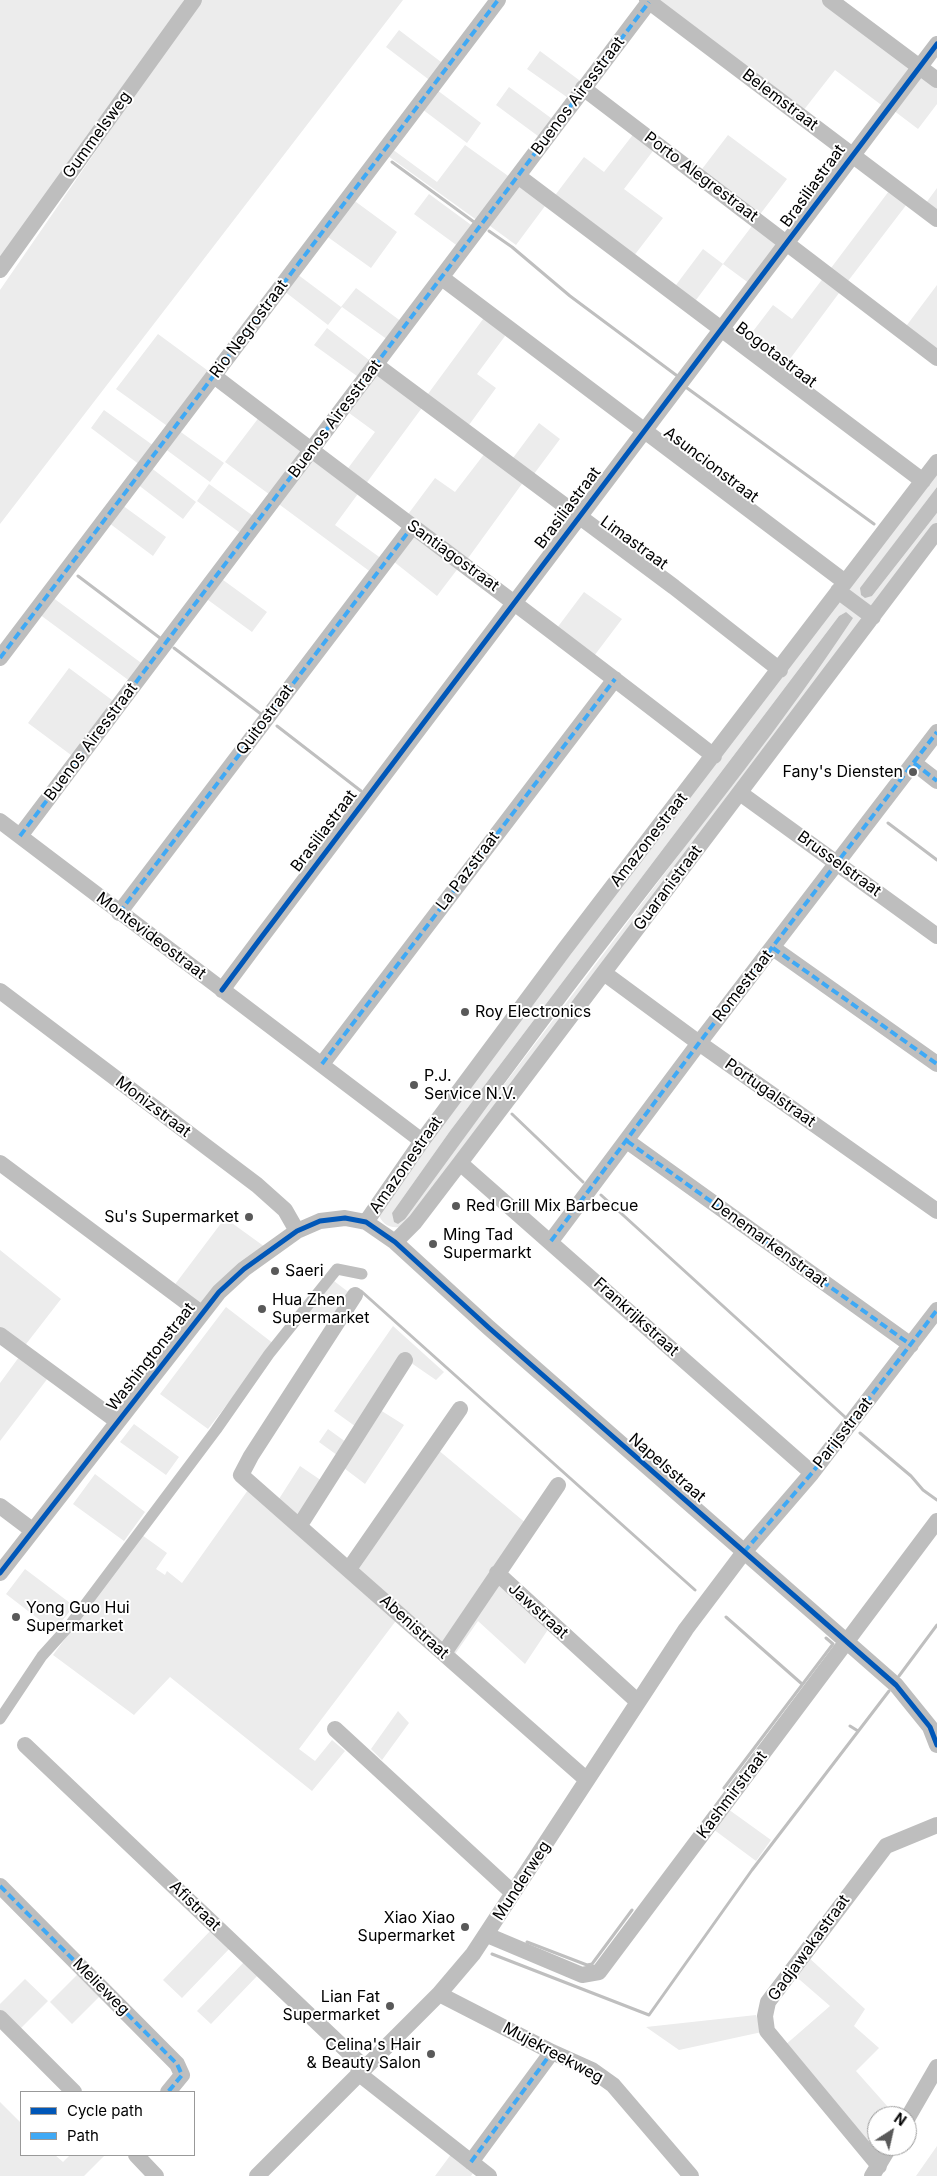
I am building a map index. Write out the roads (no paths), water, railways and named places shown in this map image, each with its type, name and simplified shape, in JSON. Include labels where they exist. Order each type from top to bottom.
[{"type":"street","name":"Gummelsweg","points":[[0,270],[194,0]]},
{"type":"street","name":"Rio Negrostraat","points":[[0,658],[498,0]]},
{"type":"street","points":[[830,0],[937,80]]},
{"type":"street","name":"Buenos Airesstraat","points":[[20,836],[442,278],[648,1]]},
{"type":"street","name":"Belemstraat","points":[[648,1],[937,219]]},
{"type":"street","name":"Brasiliastraat","points":[[222,990],[513,600],[722,330],[852,154],[937,44]]},
{"type":"street","name":"Porto Alegrestraat","points":[[583,88],[937,358]]},
{"type":"street","name":"Bogotastraat","points":[[518,176],[923,481]]},
{"type":"street","name":"Asuncionstraat","points":[[442,278],[644,430],[842,587],[873,617]]},
{"type":"street","name":"Limastraat","points":[[376,365],[577,517],[674,587],[780,670]]},
{"type":"street","name":"Santiagostraat","points":[[214,376],[513,600],[714,756]]},
{"type":"street","name":"Amazonestraat","points":[[366,1222],[422,1141],[564,950],[780,670],[937,462]]},
{"type":"street","name":"Quitostraat","points":[[119,913],[412,526]]},
{"type":"street","name":"Guaranistraat","points":[[395,1242],[415,1222],[460,1163],[937,531]]},
{"type":"street","name":"La Pazstraat","points":[[322,1064],[615,678]]},
{"type":"street","name":"Romestraat","points":[[551,1241],[699,1043],[937,732]]},
{"type":"street","points":[[914,763],[937,781]]},
{"type":"street","name":"Brusselstraat","points":[[740,793],[937,936]]},
{"type":"street","name":"Montevideostraat","points":[[0,821],[422,1141]]},
{"type":"street","points":[[773,948],[937,1064]]},
{"type":"street","name":"Portugalstraat","points":[[604,973],[699,1043],[937,1211]]},
{"type":"street","name":"Monizstraat","points":[[0,991],[257,1185],[285,1210],[297,1231]]},
{"type":"street","name":"Denemarkenstraat","points":[[627,1141],[910,1345]]},
{"type":"street","points":[[0,1163],[201,1314]]},
{"type":"street","name":"Frankrijkstraat","points":[[460,1163],[551,1241],[812,1473]]},
{"type":"street","name":"Washingtonstraat","points":[[0,1573],[219,1292],[244,1269],[297,1231],[320,1221],[345,1218],[366,1222]]},
{"type":"street","name":"Napelsstraat","points":[[366,1222],[395,1242],[496,1334],[896,1685],[933,1724],[937,1745]]},
{"type":"street","name":"Abenistraat","points":[[355,1295],[251,1456],[242,1475],[587,1780]]},
{"type":"street","name":"Parijsstraat","points":[[744,1552],[812,1473],[937,1310]]},
{"type":"street","points":[[0,1335],[117,1421]]},
{"type":"street","points":[[300,1525],[404,1360]]},
{"type":"street","points":[[349,1569],[460,1409]]},
{"type":"street","name":"Jawstraat","points":[[558,1485],[496,1573],[637,1701]]},
{"type":"street","points":[[0,1506],[32,1530]]},
{"type":"street","name":"Kashmirstraat","points":[[486,1935],[582,1975],[599,1972],[616,1952],[937,1521]]},
{"type":"street","name":"Munderweg","points":[[257,2176],[439,1994],[486,1935],[637,1701],[686,1629],[744,1552]]},
{"type":"street","points":[[444,1653],[496,1573]]},
{"type":"street","points":[[335,1729],[513,1893]]},
{"type":"street","name":"Afistraat","points":[[25,1745],[361,2070],[414,2119],[489,2176]]},
{"type":"street","name":"Gadjawakastraat","points":[[875,2171],[767,2031],[765,2016],[768,2002],[886,1846],[937,1825]]},
{"type":"street","name":"Melieweg","points":[[0,1886],[177,2064],[182,2075],[169,2091]]},
{"type":"street","name":"Mujekreekweg","points":[[439,1994],[552,2052],[592,2070],[612,2085],[691,2176]]},
{"type":"street","points":[[0,2018],[73,2091]]},
{"type":"street","points":[[471,2162],[552,2052]]},
{"type":"street","points":[[914,2106],[937,2067]]},
{"type":"street","points":[[137,2156],[156,2176]]},
{"type":"street","points":[[875,2171],[884,2156]]},
{"type":"waterway","points":[[392,162],[474,222]]},
{"type":"waterway","points":[[489,231],[512,247],[570,296],[676,375]]},
{"type":"waterway","points":[[687,388],[874,524]]},
{"type":"waterway","points":[[78,576],[160,638]]},
{"type":"waterway","points":[[174,648],[261,714]]},
{"type":"waterway","points":[[277,726],[361,791]]},
{"type":"waterway","points":[[888,823],[937,860]]},
{"type":"waterway","points":[[512,1114],[583,1182]]},
{"type":"waterway","points":[[601,1195],[845,1417]]},
{"type":"waterway","points":[[0,1719],[42,1656],[69,1626],[216,1430],[269,1354],[337,1269],[362,1274]]},
{"type":"waterway","points":[[361,1291],[695,1590]]},
{"type":"waterway","points":[[860,1433],[911,1476],[923,1490],[937,1500]]},
{"type":"waterway","points":[[726,1617],[802,1684]]},
{"type":"waterway","points":[[899,1676],[937,1625]]},
{"type":"waterway","points":[[724,1788],[833,1644],[826,1638]]},
{"type":"waterway","points":[[492,1954],[649,2015],[752,1870],[889,1691]]},
{"type":"waterway","points":[[850,1726],[858,1731]]},
{"type":"waterway","points":[[527,1942],[587,1965],[592,1964],[632,1910]]},
{"type":"place","name":"Fany's Diensten","points":[[913,772]]},
{"type":"place","name":"Roy Electronics","points":[[465,1012]]},
{"type":"place","name":"P.J. Service N.V.","points":[[414,1085]]},
{"type":"place","name":"Red Grill Mix Barbecue","points":[[456,1206]]},
{"type":"place","name":"Su's Supermarket","points":[[249,1217]]},
{"type":"place","name":"Ming Tad Supermarkt","points":[[433,1244]]},
{"type":"place","name":"Saeri","points":[[275,1271]]},
{"type":"place","name":"Hua Zhen Supermarket","points":[[262,1309]]},
{"type":"place","name":"Yong Guo Hui Supermarket","points":[[16,1617]]},
{"type":"place","name":"Xiao Xiao Supermarket","points":[[465,1927]]},
{"type":"place","name":"Lian Fat Supermarket","points":[[390,2006]]},
{"type":"place","name":"Celina's Hair & Beauty Salon","points":[[431,2054]]}]
